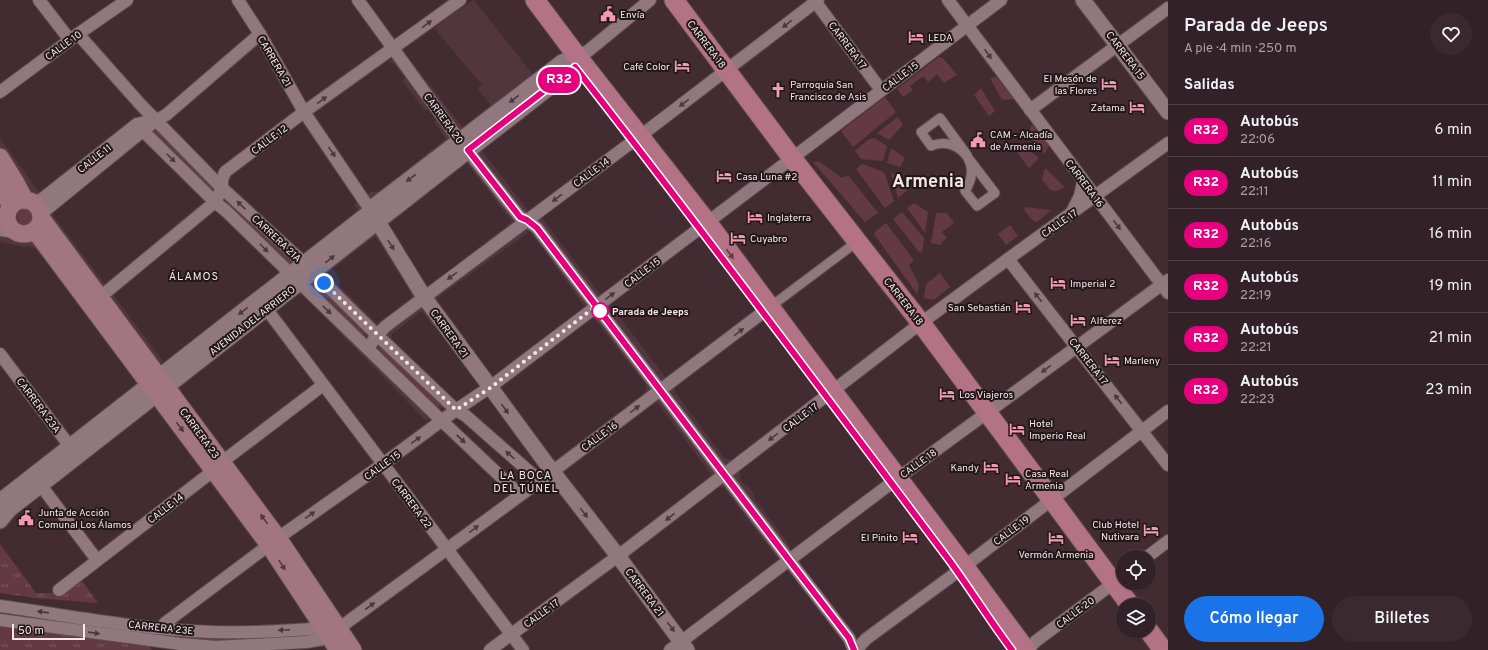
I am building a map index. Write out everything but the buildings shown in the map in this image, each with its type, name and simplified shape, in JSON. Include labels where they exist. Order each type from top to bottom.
[{"type":"main road","points":[[534,0],[707,222],[1026,650]]},
{"type":"main road","name":"CARRERA 18","points":[[674,0],[792,158],[922,323],[1052,499],[1116,578]]},
{"type":"main road","name":"CARRERA 23","points":[[0,157],[16,183],[24,213],[100,298],[158,386]]},
{"type":"main road","name":"CARRERA 23","points":[[0,181],[158,386],[274,542],[332,636],[353,650]]},
{"type":"main road","points":[[8,231],[8,224],[24,213]]},
{"type":"main road","points":[[1155,638],[1164,650]]},
{"type":"street","name":"CARRERA 21A","points":[[39,0],[66,35],[75,36],[222,188],[309,268],[456,410],[466,416],[540,481]]},
{"type":"street","name":"CALLE 10","points":[[0,92],[75,36],[127,0]]},
{"type":"street","name":"CARRERA 21","points":[[238,0],[260,34],[304,112],[374,217],[424,297],[552,472],[618,556],[680,647]]},
{"type":"street","name":"CARRERA 20","points":[[358,0],[464,146],[520,217],[527,220],[537,228],[849,638],[855,650]]},
{"type":"street","name":"CALLE 12","points":[[100,298],[215,202],[222,188],[222,180],[225,172],[304,112],[460,0]]},
{"type":"street","points":[[579,59],[650,0]]},
{"type":"street","name":"CARRERA 16","points":[[948,0],[1083,182],[1166,286]]},
{"type":"street","name":"CALLE 15","points":[[162,628],[165,623],[274,542],[456,410],[490,388],[596,306],[951,38],[971,30],[1002,0]]},
{"type":"street","name":"CARRERA 15","points":[[1083,0],[1168,112]]},
{"type":"street","name":"CALLE 14","points":[[368,348],[377,335],[386,326],[816,1]]},
{"type":"street","name":"CARRERA 17","points":[[816,1],[881,90]]},
{"type":"street","points":[[1030,110],[1168,8]]},
{"type":"street","name":"CALLE 11","points":[[24,213],[140,127],[166,114],[260,34]]},
{"type":"street","name":"AVENIDA DEL ARRIERO","points":[[0,521],[3,504],[37,480],[374,217],[374,206],[464,146],[579,59]]},
{"type":"street","points":[[967,155],[940,118],[921,132],[932,146],[942,143],[951,144],[959,148],[967,155],[971,164],[972,175],[969,185],[965,191],[977,206],[996,193],[967,155]]},
{"type":"street","name":"CARRERA 21A","points":[[140,127],[215,202],[520,495]]},
{"type":"street","name":"CALLE 17","points":[[490,650],[618,556],[922,323],[1168,143]]},
{"type":"street","points":[[1070,215],[1077,204],[1083,182]]},
{"type":"street","name":"CALLE 16","points":[[317,650],[332,636],[447,549],[540,481],[858,241]]},
{"type":"street","name":"CARRERA 17","points":[[1008,259],[1168,465]]},
{"type":"street","name":"CALLE 18","points":[[680,647],[789,560],[898,478],[1077,346],[1166,286]]},
{"type":"street","name":"CARRERA 22","points":[[263,304],[523,650]]},
{"type":"street","name":"CARRERA 23A","points":[[0,354],[74,451]]},
{"type":"street","name":"CALLE 14","points":[[59,590],[323,385]]},
{"type":"street","name":"CALLE 19","points":[[855,650],[866,639],[949,578],[1168,411]]},
{"type":"street","points":[[37,480],[97,560]]},
{"type":"street","points":[[1156,550],[1168,541]]},
{"type":"street","name":"CALLE 20","points":[[1026,650],[1116,581]]},
{"type":"street","name":"CARRERA 23E","points":[[0,606],[162,628],[214,632],[290,630],[332,636]]},
{"type":"street","name":"CARRERA 23E","points":[[0,620],[181,644],[216,646],[306,642],[332,636]]},
{"type":"shaded area","points":[[474,0],[534,76],[479,147],[530,213],[535,209],[600,294],[602,294],[675,390],[674,391],[724,458],[732,460],[740,473],[740,479],[749,487],[754,494],[755,499],[791,547],[777,558],[723,487],[721,488],[657,402],[656,403],[646,390],[646,385],[582,303],[530,231],[433,301],[445,318],[433,326],[422,311],[392,334],[391,338],[452,399],[426,421],[302,294],[300,296],[278,272],[359,212],[354,204],[372,191],[378,192],[446,139],[434,122],[436,120],[428,109],[425,111],[402,80],[405,78],[394,64],[388,62],[404,52],[464,129],[482,115],[481,113],[491,105],[478,89],[482,85],[434,28]],"holes":[[[466,162],[512,222],[427,288],[388,225],[429,193],[426,189],[460,163]],[[375,236],[412,294],[411,298],[377,324],[327,273]]]},
{"type":"shaded area","points":[[0,138],[39,192],[52,214],[163,361],[137,383],[36,249],[29,246],[24,247],[0,242]]},
{"type":"green space","points":[[939,57],[943,58],[957,75],[944,83],[937,74],[928,82],[923,76],[910,86],[913,90],[903,97],[897,89]]},
{"type":"green space","points":[[997,77],[1014,99],[1002,100],[990,78]]},
{"type":"green space","points":[[981,88],[995,111],[989,116],[974,95]]},
{"type":"green space","points":[[885,97],[896,112],[853,147],[841,131]]},
{"type":"green space","points":[[898,117],[903,125],[889,140],[877,133]]},
{"type":"green space","points":[[1032,124],[1049,145],[1045,154],[1028,135]]},
{"type":"green space","points":[[152,126],[215,187],[210,192],[148,130]]},
{"type":"green space","points":[[874,138],[887,146],[883,161],[861,159],[855,151],[869,139]]},
{"type":"green space","points":[[1022,145],[1039,158],[1029,168],[1016,151]]},
{"type":"green space","points":[[891,148],[905,158],[900,167],[887,163]]},
{"type":"green space","points":[[813,162],[820,162],[842,178],[848,175],[878,213],[865,222]]},
{"type":"green space","points":[[862,164],[884,172],[894,201],[885,208],[856,169]]},
{"type":"green space","points":[[1045,168],[1065,187],[1057,191],[1050,190],[1042,179]]},
{"type":"green space","points":[[891,173],[901,175],[907,191],[898,198]]},
{"type":"green space","points":[[232,201],[296,263],[292,268],[228,206]]},
{"type":"green space","points":[[914,203],[928,212],[925,233],[907,208]]},
{"type":"green space","points":[[21,207],[31,212],[34,216],[34,224],[26,227],[19,222],[17,211]]},
{"type":"green space","points":[[1024,207],[1051,210],[1037,222],[1030,217],[1024,210]]},
{"type":"green space","points":[[902,212],[924,238],[922,253],[919,252],[893,219]]},
{"type":"green space","points":[[947,213],[954,223],[942,232],[947,238],[941,245],[931,243],[936,214]]},
{"type":"green space","points":[[886,223],[914,260],[909,265],[919,285],[917,294],[874,234]]},
{"type":"green space","points":[[1010,225],[1018,236],[1006,245],[998,234]]},
{"type":"green space","points":[[940,273],[950,287],[934,300],[924,298],[926,284]]},
{"type":"green space","points":[[313,279],[367,331],[362,336],[308,284]]},
{"type":"green space","points":[[382,345],[442,403],[437,407],[378,350]]},
{"type":"green space","points":[[0,544],[36,593],[62,593],[82,581],[98,603],[35,598],[0,593]]},
{"type":"green space","points":[[4,613],[183,636],[211,638],[302,634],[303,637],[211,641],[183,639],[4,616]]},
{"type":"green space","points":[[0,625],[149,646],[152,650],[0,650]]},
{"type":"bus line","name":"R32","points":[[854,650],[849,638],[537,228],[527,220],[520,217],[468,150],[575,67],[633,141],[864,447],[957,572],[1012,650]]},
{"type":"place","name":"Envía","points":[[608,14]]},
{"type":"place","name":"LEDA","points":[[916,37]]},
{"type":"place","name":"Café Color","points":[[682,66]]},
{"type":"place","name":"El Mesón de las Flores","points":[[1109,84]]},
{"type":"place","name":"Parroquia San Francisco de Asis","points":[[778,90]]},
{"type":"place","name":"Zatama","points":[[1137,107]]},
{"type":"place","name":"CAM - Alcadía de Armenia","points":[[978,140]]},
{"type":"place","name":"Casa Luna #2","points":[[724,176]]},
{"type":"place","name":"Inglaterra","points":[[755,217]]},
{"type":"place","name":"Cuyabro","points":[[738,238]]},
{"type":"place","name":"Imperial 2","points":[[1058,283]]},
{"type":"place","name":"San Sebastián","points":[[1023,307]]},
{"type":"place","name":"Parada de Jeeps","points":[[600,311]]},
{"type":"place","name":"Alferez","points":[[1078,320]]},
{"type":"place","name":"Marleny","points":[[1112,360]]},
{"type":"place","name":"Los Viajeros","points":[[947,394]]},
{"type":"place","name":"Hotel Imperio Real","points":[[1017,429]]},
{"type":"place","name":"Kandy","points":[[991,467]]},
{"type":"place","name":"Casa Real Armenia","points":[[1013,479]]},
{"type":"place","name":"Junta de Acción Comunal Los Álamos","points":[[26,518]]},
{"type":"place","name":"Club Hotel Nutivara","points":[[1151,530]]},
{"type":"place","name":"El Pinito","points":[[910,537]]},
{"type":"place","name":"Vermón Armenia","points":[[1056,538]]},
{"type":"district","name":"Armenia","points":[[928,181]]},
{"type":"district","name":"ÁLAMOS","points":[[194,276]]},
{"type":"district","name":"LA BOCA DEL TÚNEL","points":[[526,481]]},
{"type":"route","points":[[324,283],[456,410],[490,388],[596,306],[600,311]]}]
